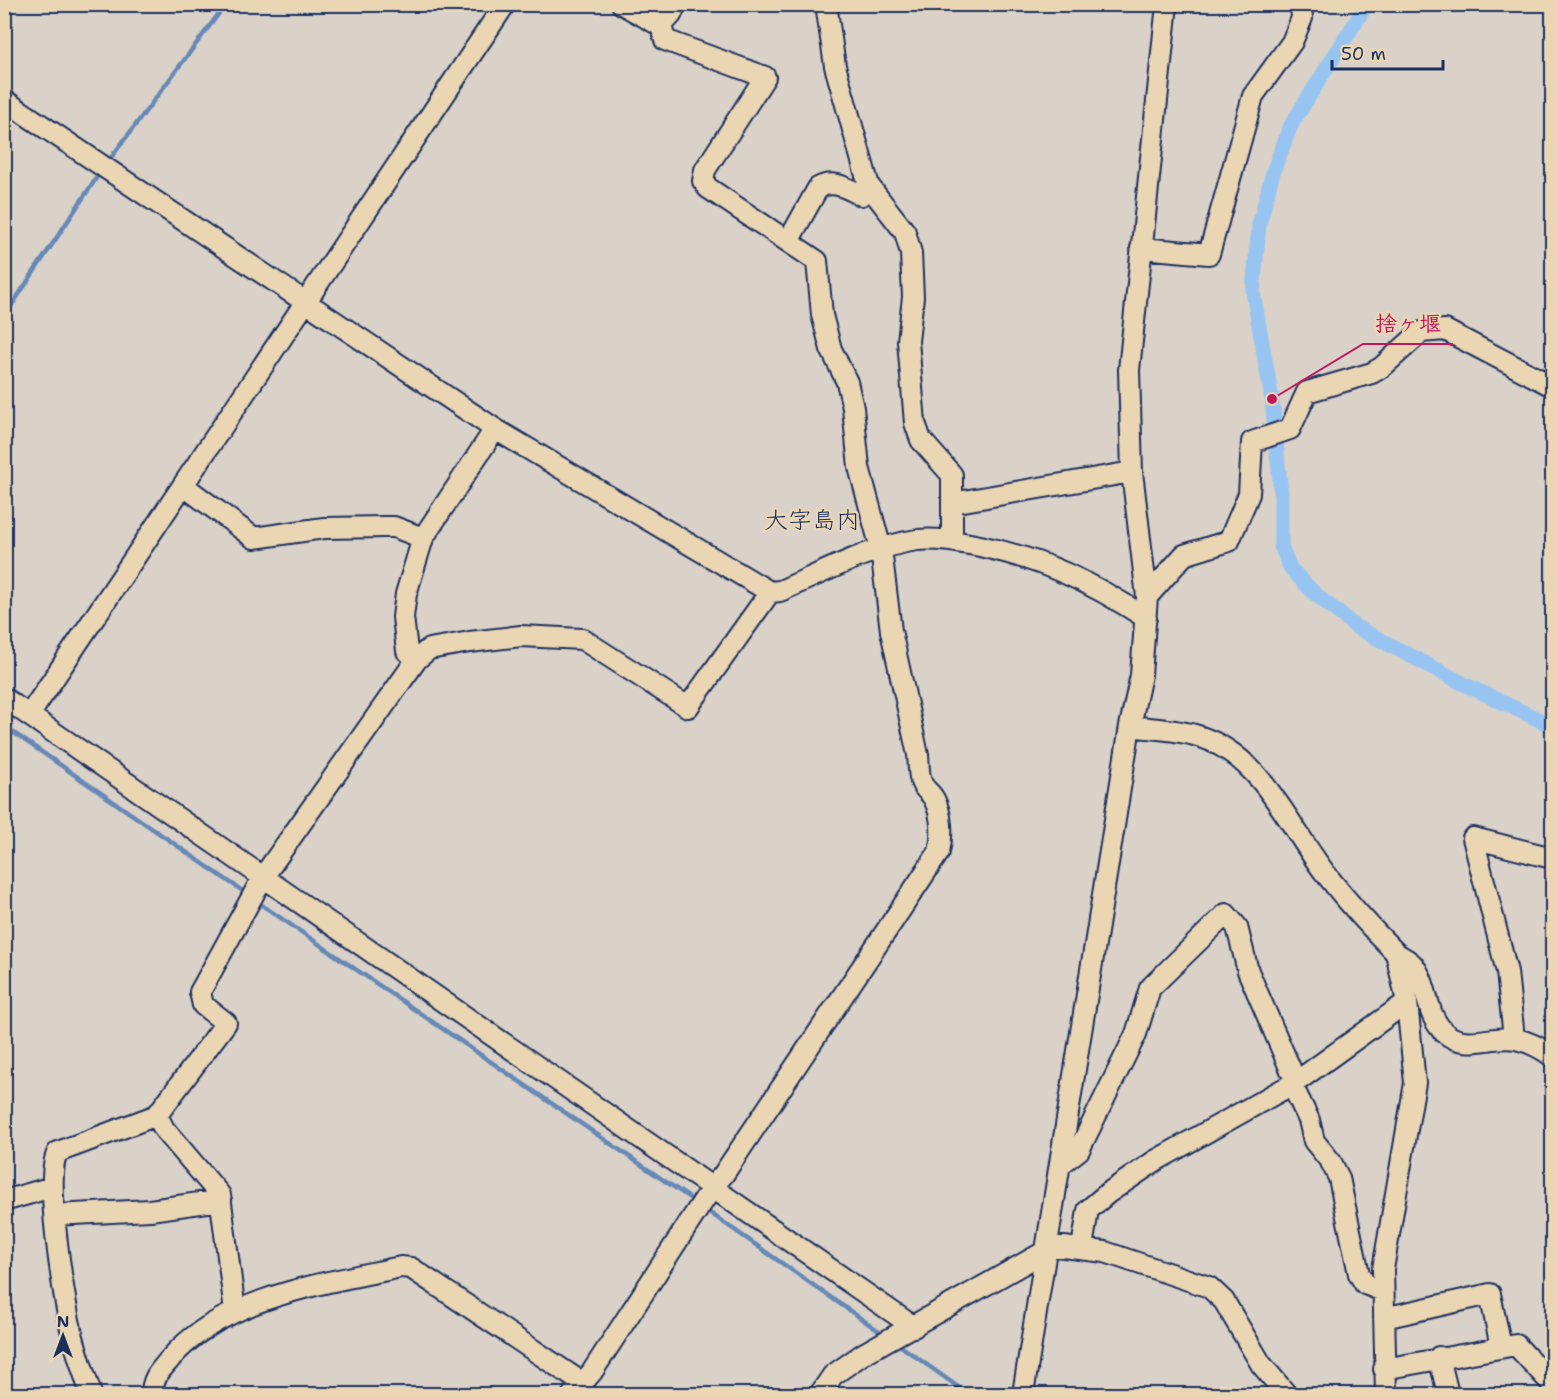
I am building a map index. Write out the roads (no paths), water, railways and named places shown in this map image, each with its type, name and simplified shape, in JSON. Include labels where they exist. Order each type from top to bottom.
[{"type":"street","points":[[30,714],[505,4]]},
{"type":"street","points":[[152,1395],[154,1378],[174,1354],[194,1335],[235,1311],[322,1283],[401,1267],[411,1268],[577,1388],[592,1372],[713,1186],[723,1175],[939,852],[942,839],[938,809],[933,797],[922,785],[919,775],[918,755],[891,631],[880,549],[859,467],[851,400],[847,382],[831,350],[822,315],[817,261],[789,240],[708,189],[703,181],[705,171],[765,77],[665,40],[661,26],[622,4]]},
{"type":"street","points":[[661,26],[671,15],[676,4]]},
{"type":"street","points":[[826,4],[835,66],[868,186],[905,232],[911,253],[913,297],[908,341],[915,423],[921,440],[952,475],[952,540]]},
{"type":"street","points":[[1023,1395],[1130,726],[1141,675],[1147,597],[1132,472],[1129,370],[1167,4]]},
{"type":"street","points":[[1141,248],[1209,254],[1253,96],[1292,42],[1302,18],[1301,4]]},
{"type":"street","points":[[4,100],[495,429],[770,592],[780,591],[880,549],[917,540],[952,540],[1025,556],[1105,591],[1146,618]]},
{"type":"street","points":[[789,240],[818,188],[827,183],[835,183],[861,195],[868,186]]},
{"type":"street","points":[[1147,597],[1184,555],[1229,541],[1249,494],[1252,442],[1290,429],[1307,392],[1382,368],[1421,332],[1445,330],[1552,386]]},
{"type":"street","points":[[417,659],[407,651],[403,617],[406,594],[423,537],[495,429]]},
{"type":"street","points":[[952,503],[1132,472]]},
{"type":"street","points":[[184,486],[255,538],[324,528],[385,527],[394,527],[423,537]]},
{"type":"street","points":[[91,1395],[65,1300],[52,1187],[53,1158],[58,1152],[157,1114],[226,1023],[203,1005],[200,992],[264,877],[417,659],[429,649],[470,642],[521,636],[582,639],[688,707],[770,592]]},
{"type":"street","points":[[4,698],[914,1327]]},
{"type":"street","points":[[1130,726],[1198,736],[1226,748],[1251,767],[1326,874],[1396,953],[1412,963],[1423,980],[1429,1011],[1436,1024],[1448,1036],[1458,1041],[1478,1042],[1514,1038],[1538,1046],[1552,1056]]},
{"type":"street","points":[[1514,1038],[1507,972],[1473,838],[1552,858]]},
{"type":"street","points":[[1061,1164],[1078,1150],[1136,1034],[1150,988],[1226,914],[1237,927],[1248,971],[1309,1120],[1314,1141],[1331,1162],[1339,1178],[1359,1274],[1365,1284],[1383,1291]]},
{"type":"street","points":[[1386,1395],[1383,1269],[1414,1103],[1415,1083],[1407,1002],[1396,953]]},
{"type":"street","points":[[1082,1248],[1088,1210],[1108,1193],[1155,1161],[1294,1084],[1407,1002]]},
{"type":"street","points":[[157,1114],[164,1129],[220,1195],[235,1311]]},
{"type":"street","points":[[4,1201],[52,1187]]},
{"type":"street","points":[[55,1215],[150,1210],[220,1200]]},
{"type":"street","points":[[820,1395],[833,1375],[863,1354],[914,1327],[1047,1248],[1082,1248],[1105,1252],[1209,1287],[1224,1301],[1261,1364],[1286,1395]]},
{"type":"street","points":[[1384,1318],[1490,1294],[1501,1347]]},
{"type":"street","points":[[1384,1369],[1439,1357],[1516,1345],[1552,1384]]},
{"type":"street","points":[[1439,1357],[1448,1395]]},
{"type":"waterway","points":[[110,159],[226,4]]},
{"type":"waterway","points":[[1367,4],[1291,125],[1273,172],[1259,225],[1253,292],[1272,399],[1281,494],[1281,546],[1290,568],[1314,593],[1356,627],[1464,684],[1552,726]]},
{"type":"waterway","points":[[4,317],[97,177]]},
{"type":"waterway","points":[[4,726],[247,894]]},
{"type":"waterway","points":[[256,901],[697,1203]]},
{"type":"waterway","points":[[703,1208],[886,1336]]},
{"type":"waterway","points":[[895,1342],[968,1394]]},
{"type":"place","name":"捨ヶ堰","points":[[1272,399]]},
{"type":"district","name":"大字島内","points":[[812,520]]}]
